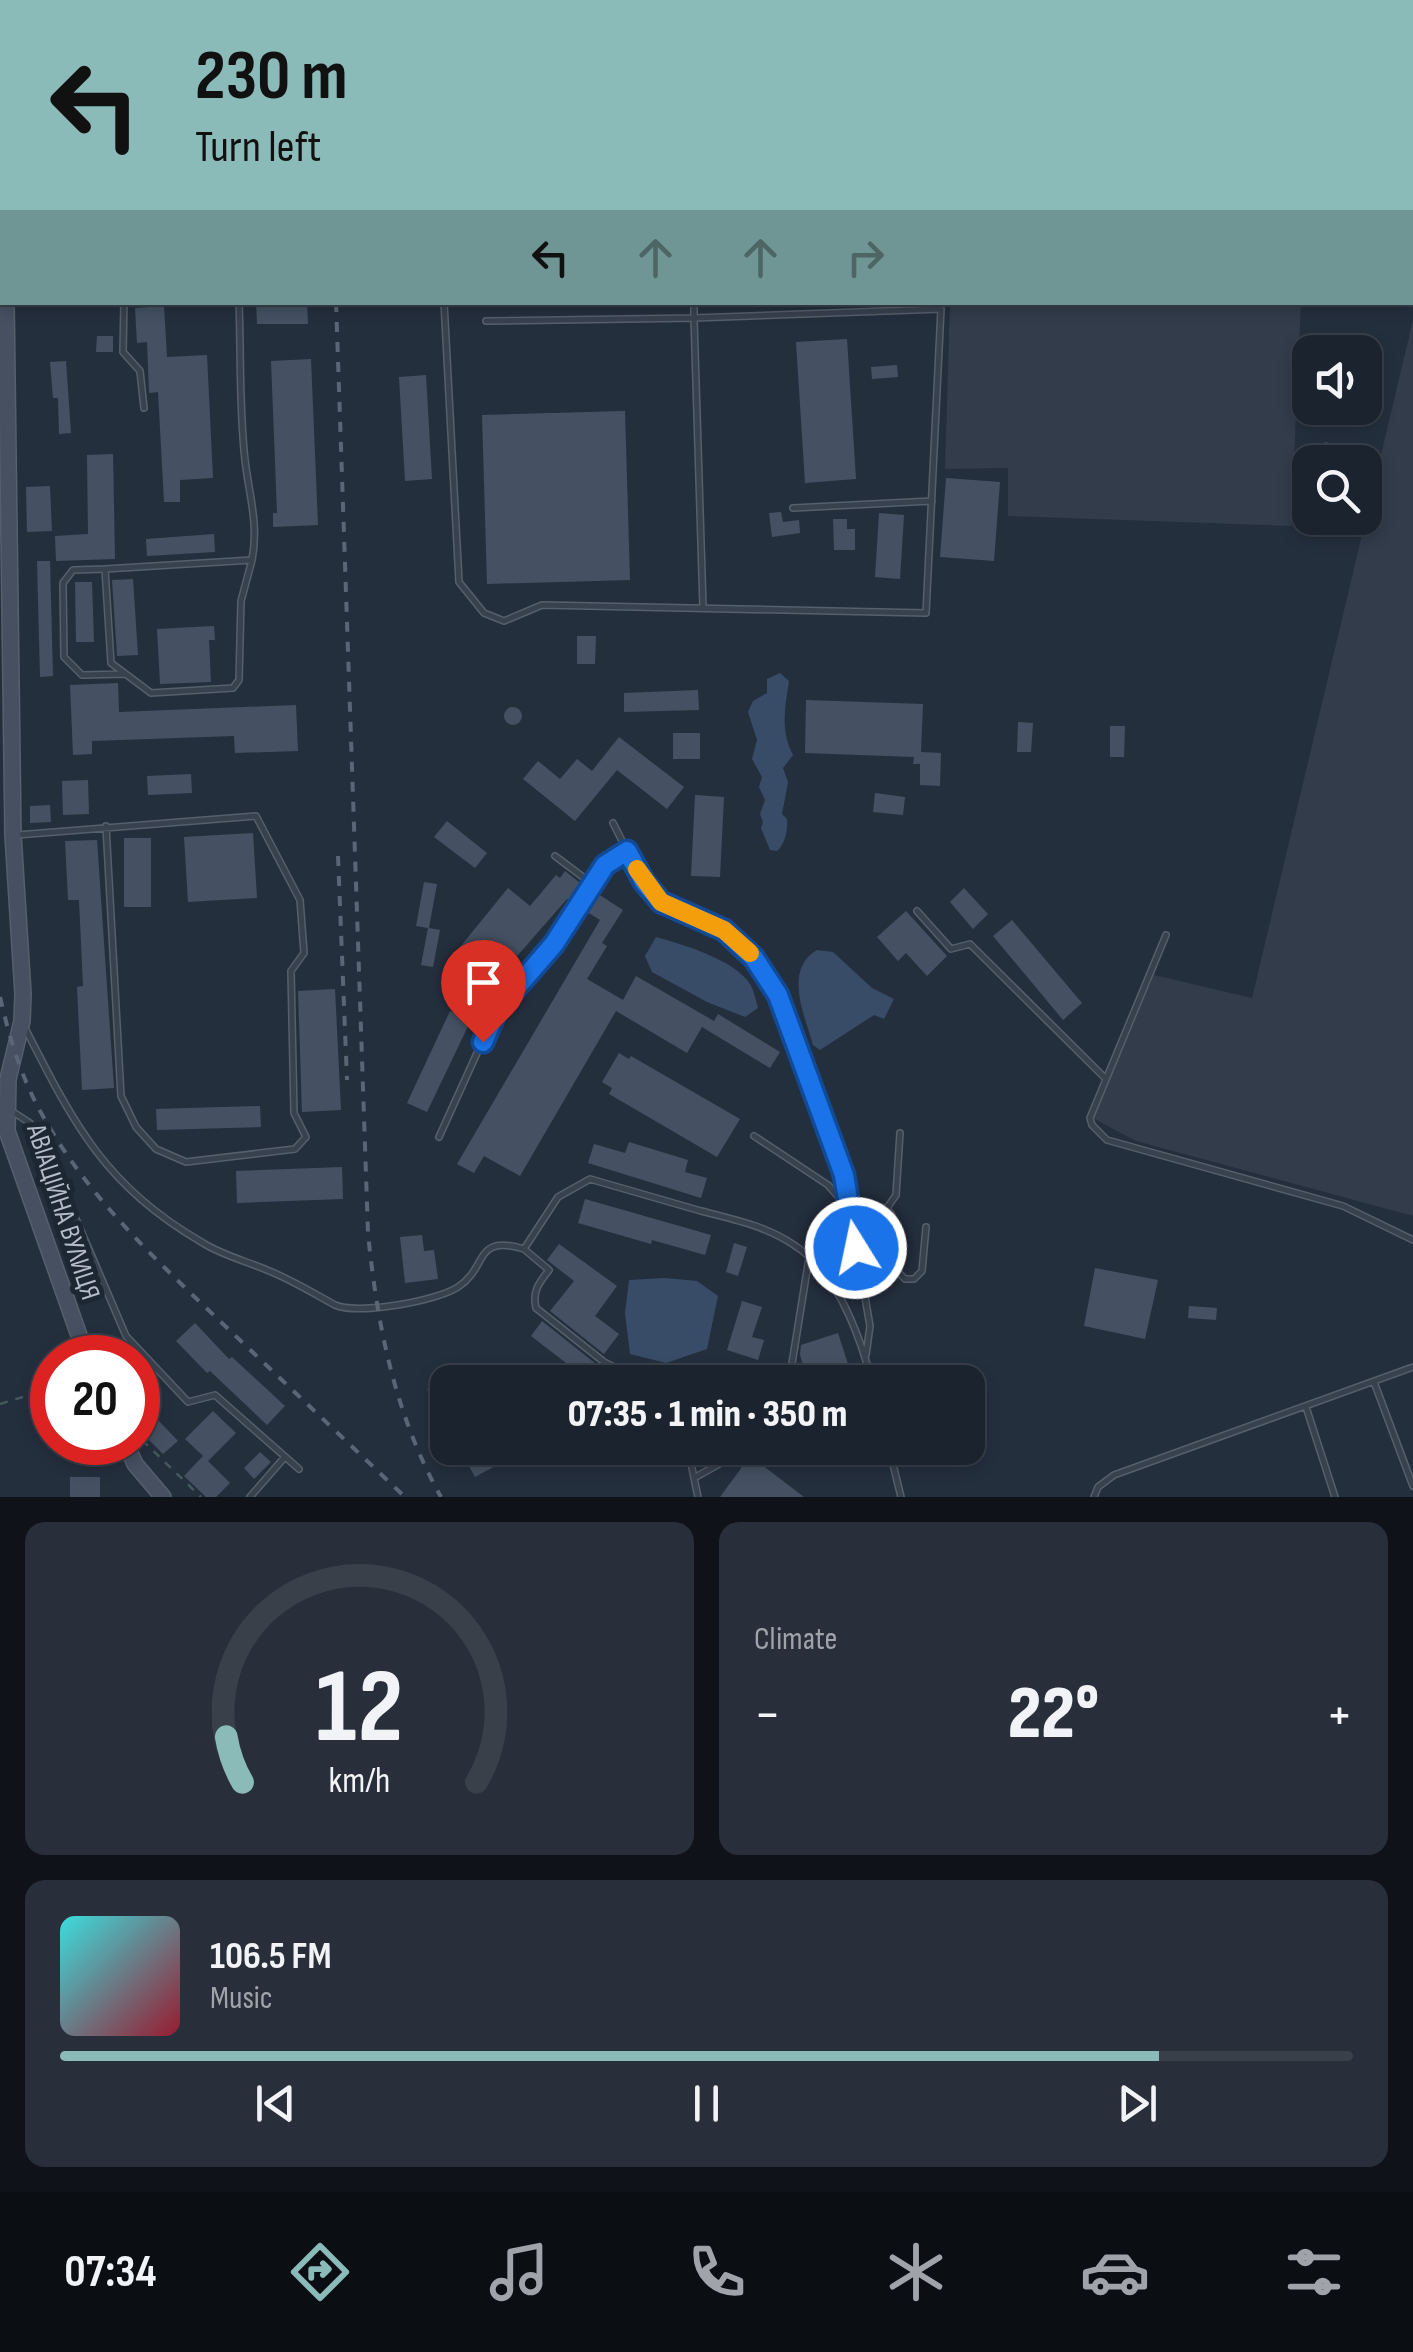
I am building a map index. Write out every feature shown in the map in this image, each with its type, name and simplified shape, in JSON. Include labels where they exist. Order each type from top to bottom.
[{"type":"street","name":"АВІАЦІЙНА ВУЛИЦЯ","points":[[6,305],[12,835],[22,1022],[8,1079],[7,1131],[79,1335]]},
{"type":"street","points":[[135,1465],[162,1497]]},
{"type":"lane","points":[[124,305],[124,352],[140,372],[144,408]]},
{"type":"lane","points":[[105,570],[111,664],[151,693],[233,688],[239,680],[241,601],[252,560],[256,519],[245,460],[239,305]]},
{"type":"lane","points":[[444,305],[459,582],[484,613],[504,620],[542,605],[926,613],[941,308],[486,322]]},
{"type":"lane","points":[[694,305],[703,608]]},
{"type":"lane","points":[[793,508],[932,501]]},
{"type":"lane","points":[[125,674],[82,675],[64,657],[63,583],[73,570],[252,560]]},
{"type":"lane","points":[[12,835],[106,826],[256,816],[300,900],[304,953],[291,971],[294,1113],[306,1136],[295,1149],[186,1162],[156,1149],[136,1127],[120,1096],[106,826]]},
{"type":"lane","points":[[613,823],[644,882],[661,902],[724,930],[754,958],[784,1012],[838,1154],[870,1326],[866,1358]]},
{"type":"lane","points":[[440,1138],[497,1010],[554,944],[605,865],[627,851]]},
{"type":"lane","points":[[555,856],[592,883]]},
{"type":"lane","points":[[917,911],[951,949],[970,944],[1106,1080]]},
{"type":"lane","points":[[1166,935],[1090,1118],[1092,1125],[1107,1140],[1344,1206],[1413,1240]]},
{"type":"lane","points":[[22,1022],[75,1123],[120,1183],[206,1246],[272,1272],[335,1306],[377,1310],[458,1288],[492,1246],[506,1244],[524,1249],[549,1270],[537,1286],[536,1308],[610,1365]]},
{"type":"lane","points":[[6,1108],[30,1124],[49,1156],[126,1336],[188,1402],[216,1396],[299,1469]]},
{"type":"lane","points":[[887,1208],[896,1195],[900,1133]]},
{"type":"lane","points":[[754,1136],[828,1185],[848,1208]]},
{"type":"lane","points":[[524,1249],[558,1197],[590,1180],[759,1227],[795,1245],[832,1284],[868,1365]]},
{"type":"lane","points":[[848,1208],[877,1204],[887,1208],[893,1216],[896,1270],[905,1279],[922,1271],[926,1227]]},
{"type":"lane","points":[[793,1365],[810,1258]]},
{"type":"lane","points":[[1094,1497],[1098,1487],[1114,1475],[1413,1367]]},
{"type":"lane","points":[[1374,1382],[1413,1486]]},
{"type":"lane","points":[[1306,1407],[1335,1497]]},
{"type":"lane","points":[[250,1497],[286,1457]]},
{"type":"lane","points":[[691,1465],[698,1497]]},
{"type":"lane","points":[[694,1478],[717,1465]]},
{"type":"lane","points":[[893,1465],[901,1497]]},
{"type":"path","points":[[0,1404],[30,1395]]},
{"type":"path","points":[[160,1456],[201,1497]]},
{"type":"shaded area","points":[[950,305],[1301,305],[1300,335],[1292,335],[1292,425],[1296,425],[1291,526],[1008,516],[1008,468],[945,469]]},
{"type":"shaded area","points":[[1413,320],[1413,1216],[1136,1141],[1093,1118],[1154,975],[1252,998],[1362,535],[1382,535],[1382,451]]},
{"type":"water","points":[[780,673],[789,681],[785,728],[793,755],[783,768],[788,782],[782,814],[787,819],[787,828],[777,851],[770,850],[761,828],[765,800],[759,787],[762,777],[752,759],[757,740],[748,712],[753,701],[767,693],[767,679]]},
{"type":"water","points":[[656,937],[707,954],[733,968],[750,984],[758,1008],[745,1017],[707,1002],[652,972],[645,956]]},
{"type":"water","points":[[817,950],[833,952],[872,988],[894,999],[884,1019],[874,1015],[820,1050],[813,1045],[799,994],[801,969]]},
{"type":"water","points":[[629,1280],[697,1281],[718,1296],[707,1349],[666,1363],[630,1354],[625,1313]]},
{"type":"building","points":[[256,305],[307,305],[308,324],[257,324]]},
{"type":"building","points":[[164,306],[167,357],[207,355],[213,478],[180,480],[180,502],[164,502],[158,392],[149,393],[147,342],[137,343],[135,308]]},
{"type":"building","points":[[97,336],[113,336],[113,352],[96,352]]},
{"type":"building","points":[[847,339],[856,479],[805,483],[796,342]]},
{"type":"building","points":[[311,359],[318,525],[273,527],[273,513],[277,513],[271,361]]},
{"type":"building","points":[[66,361],[71,433],[59,434],[58,398],[53,398],[50,362]]},
{"type":"building","points":[[897,365],[898,377],[872,379],[871,367]]},
{"type":"building","points":[[426,375],[432,479],[405,481],[399,377]]},
{"type":"building","points":[[625,411],[630,580],[487,584],[482,415]]},
{"type":"building","points":[[113,454],[115,559],[56,561],[55,536],[88,534],[87,455]]},
{"type":"building","points":[[946,478],[1000,482],[994,561],[940,557]]},
{"type":"building","points":[[50,486],[52,531],[27,532],[26,487]]},
{"type":"building","points":[[781,512],[783,522],[799,520],[800,533],[772,537],[769,513]]},
{"type":"building","points":[[879,513],[904,515],[900,579],[875,577]]},
{"type":"building","points":[[833,519],[847,519],[847,529],[855,529],[855,550],[834,550]]},
{"type":"building","points":[[214,534],[215,552],[147,556],[146,539]]},
{"type":"building","points":[[37,561],[50,561],[53,676],[40,677]]},
{"type":"building","points":[[133,579],[138,655],[117,656],[112,580]]},
{"type":"building","points":[[75,582],[92,582],[94,642],[76,642]]},
{"type":"building","points":[[214,626],[215,640],[209,640],[211,682],[160,684],[157,629]]},
{"type":"building","points":[[577,636],[596,636],[595,664],[577,664]]},
{"type":"building","points":[[118,683],[119,712],[296,705],[298,751],[235,753],[234,736],[92,741],[92,754],[73,755],[70,685]]},
{"type":"building","points":[[698,690],[699,710],[624,712],[624,693]]},
{"type":"building","points":[[806,700],[923,704],[921,752],[941,753],[940,786],[920,785],[920,764],[913,764],[914,757],[805,753]]},
{"type":"building","points":[[513,707],[520,709],[520,723],[513,725],[506,723],[504,716],[506,709]]},
{"type":"building","points":[[1018,722],[1033,723],[1031,752],[1017,752]]},
{"type":"building","points":[[1110,726],[1125,726],[1124,757],[1110,757]]},
{"type":"building","points":[[673,733],[700,733],[700,759],[673,759]]},
{"type":"building","points":[[619,737],[684,787],[667,809],[617,770],[575,821],[523,779],[538,761],[560,779],[577,759],[592,771]]},
{"type":"building","points":[[191,774],[192,793],[148,795],[147,776]]},
{"type":"building","points":[[88,780],[89,814],[63,815],[62,781]]},
{"type":"building","points":[[875,793],[905,797],[903,815],[873,812]]},
{"type":"building","points":[[695,795],[724,797],[720,877],[691,876]]},
{"type":"building","points":[[50,805],[51,822],[30,823],[30,806]]},
{"type":"building","points":[[447,821],[487,853],[475,868],[434,837]]},
{"type":"building","points":[[253,833],[257,898],[188,902],[184,837]]},
{"type":"building","points":[[124,838],[151,838],[151,907],[124,907]]},
{"type":"building","points":[[97,840],[114,1088],[82,1090],[77,987],[83,986],[79,900],[68,900],[65,841]]},
{"type":"building","points":[[565,871],[584,886],[573,903],[567,899],[491,986],[473,971],[479,963],[460,947],[508,888],[530,906],[556,875],[560,878]]},
{"type":"building","points":[[424,882],[437,884],[429,928],[440,930],[433,967],[421,965],[428,928],[416,926]]},
{"type":"building","points":[[964,888],[988,914],[973,929],[950,902]]},
{"type":"building","points":[[595,892],[623,910],[602,943],[607,946],[587,979],[623,1000],[636,976],[714,1021],[718,1014],[780,1052],[770,1068],[702,1027],[687,1053],[616,1011],[520,1176],[484,1156],[474,1173],[457,1164],[600,920],[584,910]]},
{"type":"building","points":[[906,911],[947,956],[927,976],[906,953],[898,961],[877,937]]},
{"type":"building","points":[[1012,920],[1082,1003],[1063,1020],[993,936]]},
{"type":"building","points":[[335,989],[341,1110],[302,1112],[298,991]]},
{"type":"building","points":[[450,1011],[471,1020],[427,1112],[407,1103]]},
{"type":"building","points":[[619,1053],[629,1059],[631,1056],[740,1119],[717,1157],[609,1094],[612,1088],[602,1082]]},
{"type":"building","points":[[260,1106],[261,1127],[157,1130],[156,1109]]},
{"type":"building","points":[[629,1142],[688,1160],[685,1172],[707,1178],[701,1198],[588,1163],[594,1144],[625,1153]]},
{"type":"building","points":[[342,1167],[343,1199],[237,1203],[236,1171]]},
{"type":"building","points":[[585,1199],[711,1235],[705,1255],[578,1223]]},
{"type":"building","points":[[422,1235],[424,1251],[434,1250],[438,1279],[405,1283],[400,1237]]},
{"type":"building","points":[[734,1243],[747,1247],[738,1276],[726,1272]]},
{"type":"building","points":[[559,1244],[617,1286],[595,1316],[619,1334],[604,1354],[550,1311],[574,1281],[547,1260]]},
{"type":"building","points":[[1095,1268],[1158,1280],[1145,1339],[1084,1326]]},
{"type":"building","points":[[742,1301],[762,1307],[752,1337],[764,1340],[758,1360],[727,1350]]},
{"type":"building","points":[[1189,1306],[1217,1308],[1216,1320],[1188,1318]]},
{"type":"building","points":[[542,1321],[596,1364],[569,1365],[531,1336]]},
{"type":"building","points":[[195,1323],[229,1359],[232,1357],[285,1406],[267,1425],[176,1341]]},
{"type":"building","points":[[838,1333],[848,1365],[803,1365],[801,1345]]},
{"type":"building","points":[[213,1411],[236,1433],[208,1461],[230,1483],[216,1497],[206,1497],[184,1476],[203,1456],[185,1439]]},
{"type":"building","points":[[160,1422],[178,1441],[163,1454],[160,1451]]},
{"type":"building","points":[[260,1452],[271,1462],[254,1479],[244,1468]]},
{"type":"building","points":[[468,1465],[497,1465],[475,1477]]},
{"type":"building","points":[[743,1465],[762,1465],[804,1497],[720,1497]]},
{"type":"building","points":[[70,1477],[100,1477],[100,1497],[70,1497]]},
{"type":"railway","points":[[336,305],[368,1233],[383,1335],[400,1402],[441,1497]]},
{"type":"railway","points":[[338,856],[347,1080]]},
{"type":"railway","points":[[0,997],[36,1104],[103,1202],[174,1276],[405,1497]]},
{"type":"slow traffic","points":[[637,869],[661,902],[724,930],[750,953]]},
{"type":"route","points":[[483,1042],[497,1010],[554,944],[605,865],[627,851],[644,882],[661,902],[724,930],[754,958],[778,995],[844,1175],[856,1248]]}]
